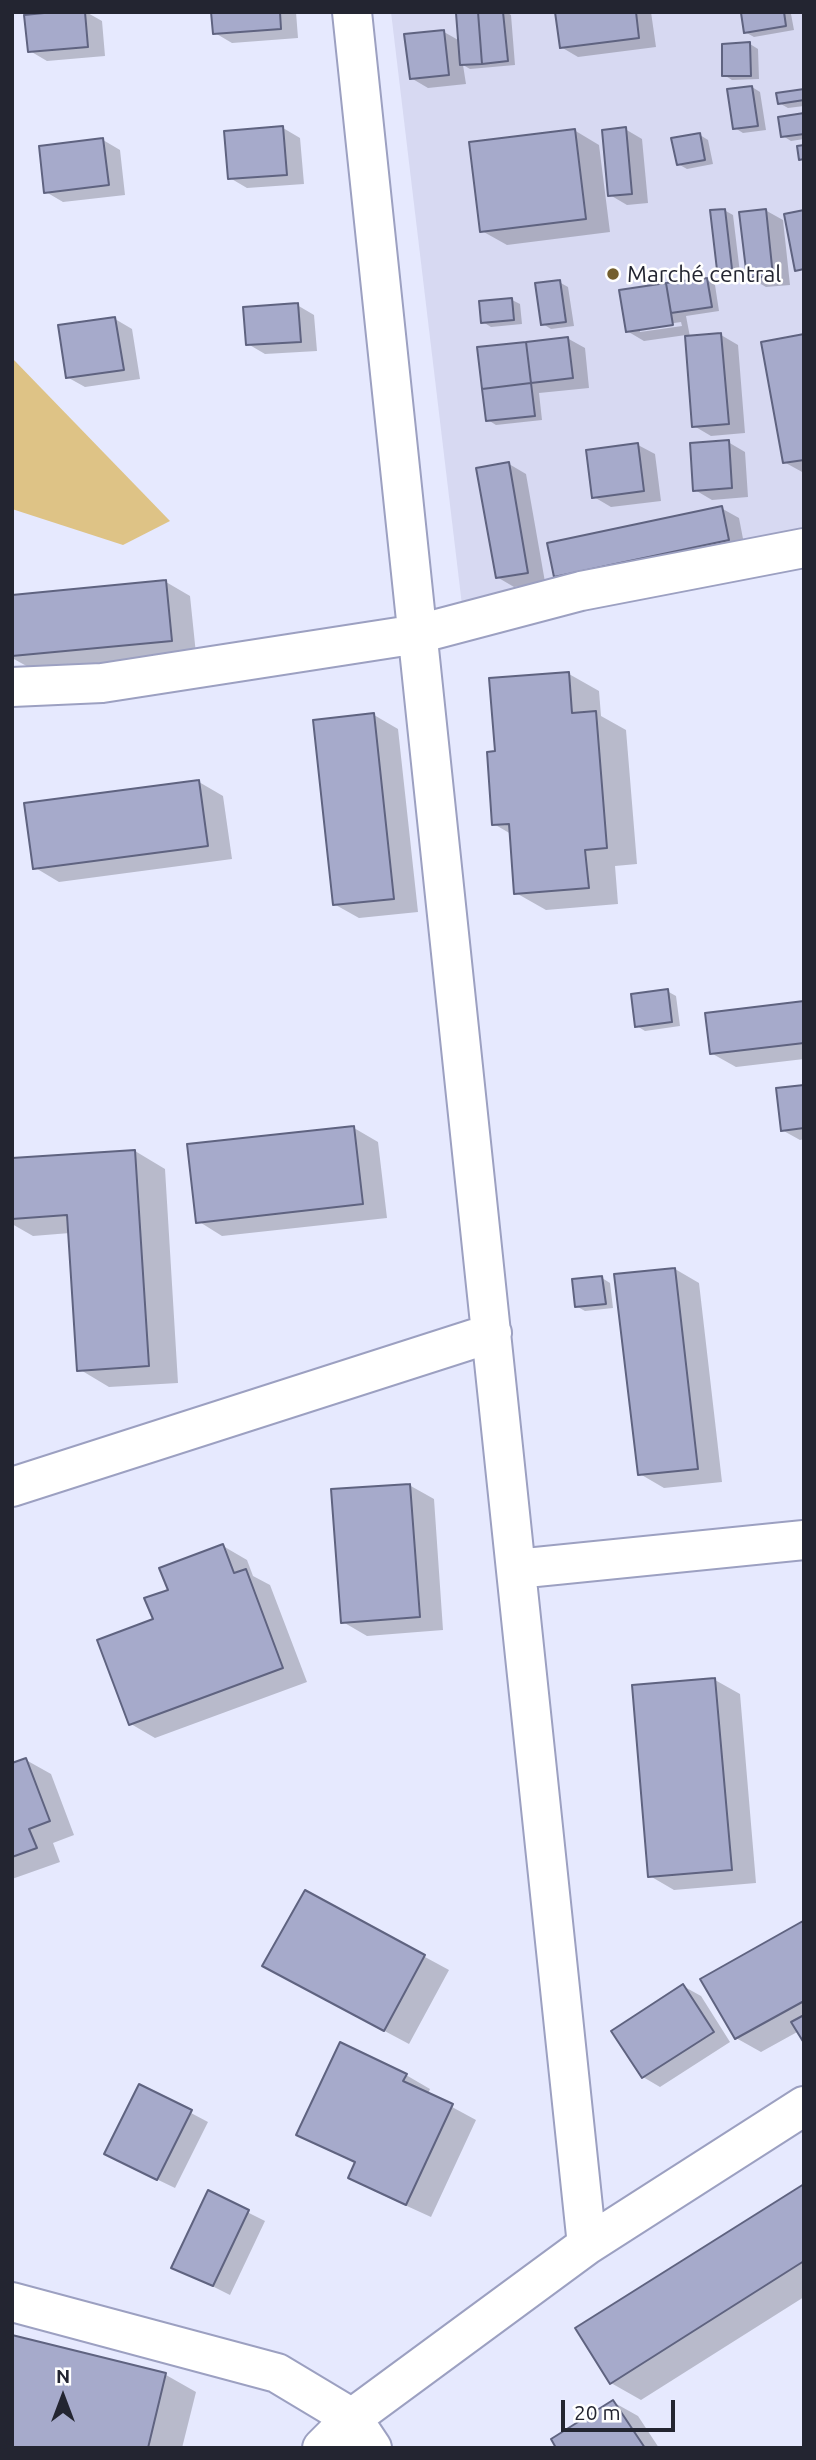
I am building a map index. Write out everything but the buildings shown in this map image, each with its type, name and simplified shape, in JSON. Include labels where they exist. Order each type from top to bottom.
[{"type":"street","points":[[352,12],[587,2245]]},
{"type":"street","points":[[12,687],[102,683],[418,634],[581,591],[804,548]]},
{"type":"street","points":[[12,1487],[492,1333]]},
{"type":"street","points":[[516,1569],[804,1540]]},
{"type":"street","points":[[322,2448],[362,2433],[587,2245],[804,2106]]},
{"type":"street","points":[[12,2302],[277,2373],[362,2433]]},
{"type":"shaded area","name":"Marché central","points":[[391,12],[804,12],[804,535],[462,605]]},
{"type":"shaded area","points":[[12,358],[170,521],[123,545],[12,509]]},
{"type":"place","name":"Marché central","points":[[613,274]]}]
